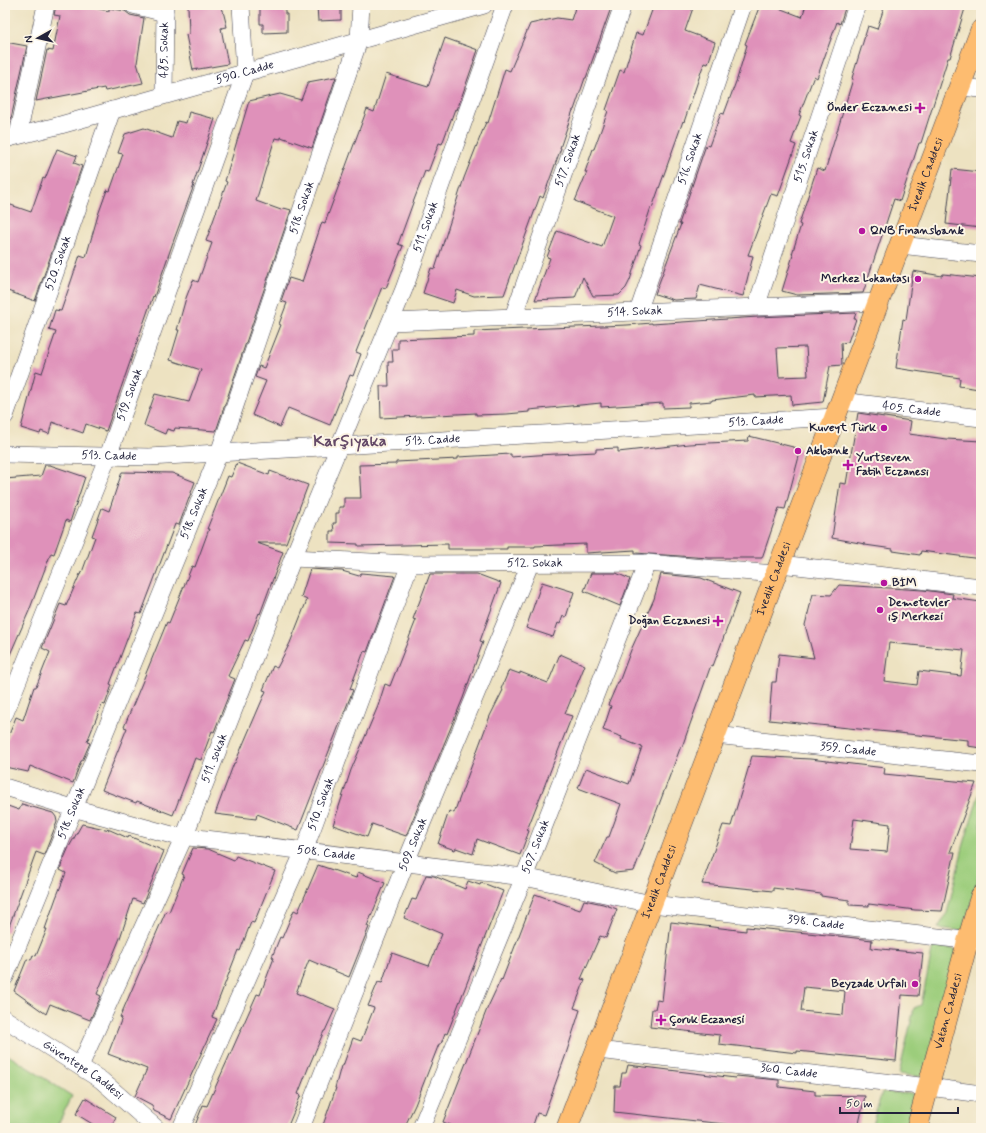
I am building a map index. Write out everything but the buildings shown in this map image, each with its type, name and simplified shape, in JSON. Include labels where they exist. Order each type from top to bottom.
[{"type":"main road","name":"İvedik Caddesi","points":[[567,1128],[981,30]]},
{"type":"main road","name":"Vatan Caddesi","points":[[918,1128],[929,1087],[974,941],[981,896]]},
{"type":"street","points":[[12,137],[46,5]]},
{"type":"street","points":[[133,5],[165,9]]},
{"type":"street","points":[[241,5],[245,72]]},
{"type":"street","name":"518. Sokak","points":[[5,977],[219,453],[359,40],[361,5]]},
{"type":"street","name":"590. Cadde","points":[[12,137],[484,5]]},
{"type":"street","name":"511. Sokak","points":[[341,446],[404,289],[505,5]]},
{"type":"street","name":"517. Sokak","points":[[513,317],[623,5]]},
{"type":"street","name":"516. Sokak","points":[[638,312],[743,5]]},
{"type":"street","name":"515. Sokak","points":[[756,307],[857,5]]},
{"type":"street","name":"485. Sokak","points":[[164,95],[165,9]]},
{"type":"street","name":"519. Sokak","points":[[5,713],[108,456],[245,72]]},
{"type":"street","points":[[960,87],[981,89]]},
{"type":"street","name":"520. Sokak","points":[[5,416],[112,110]]},
{"type":"street","points":[[900,246],[981,254]]},
{"type":"street","name":"514. Sokak","points":[[391,322],[879,302]]},
{"type":"street","name":"513. Cadde","points":[[5,454],[149,457],[341,446],[838,409]]},
{"type":"street","name":"405. Cadde","points":[[838,409],[981,418]]},
{"type":"street","name":"511. sokak","points":[[80,1066],[184,837],[293,558],[341,446]]},
{"type":"street","name":"512. Sokak","points":[[293,558],[410,564],[647,563],[777,569],[981,587]]},
{"type":"street","name":"507. Sokak","points":[[421,1128],[524,877],[647,563]]},
{"type":"street","name":"510. Sokak","points":[[181,1128],[304,851],[410,564]]},
{"type":"street","name":"509. Sokak","points":[[301,1128],[406,862],[530,564]]},
{"type":"street","name":"359. Cadde","points":[[715,735],[981,764]]},
{"type":"street","name":"508. Cadde","points":[[5,787],[73,808],[172,835],[524,877],[652,904]]},
{"type":"street","name":"398. Cadde","points":[[652,904],[974,941]]},
{"type":"street","name":"Güventepe Caddesi","points":[[5,1019],[101,1080],[156,1128]]},
{"type":"street","name":"360. Cadde","points":[[596,1050],[981,1094]]},
{"type":"green space","points":[[981,788],[981,868],[963,931],[938,928],[947,913],[963,847]]},
{"type":"green space","points":[[933,946],[960,950],[923,1077],[899,1074],[914,1008],[921,1005]]},
{"type":"green space","points":[[5,1053],[72,1096],[56,1128],[5,1128]]},
{"type":"green space","points":[[882,1092],[919,1094],[909,1128],[871,1128]]},
{"type":"place","name":"Önder Eczanesi","points":[[920,108]]},
{"type":"place","name":"QNB Finansbank","points":[[862,231]]},
{"type":"place","name":"Merkez Lokantası","points":[[918,279]]},
{"type":"place","name":"Kuveyt Türk","points":[[884,428]]},
{"type":"place","name":"Akbank","points":[[798,451]]},
{"type":"place","name":"Yurtseven Fatih Eczanesi","points":[[848,465]]},
{"type":"place","name":"BİM","points":[[884,583]]},
{"type":"place","name":"Demetevler iş Merkezi","points":[[880,610]]},
{"type":"place","name":"Doğan Eczanesi","points":[[718,621]]},
{"type":"place","name":"Beyzade Urfalı","points":[[915,984]]},
{"type":"place","name":"Çoruk Eczanesi","points":[[661,1020]]},
{"type":"district","name":"Karşıyaka","points":[[350,441]]}]
